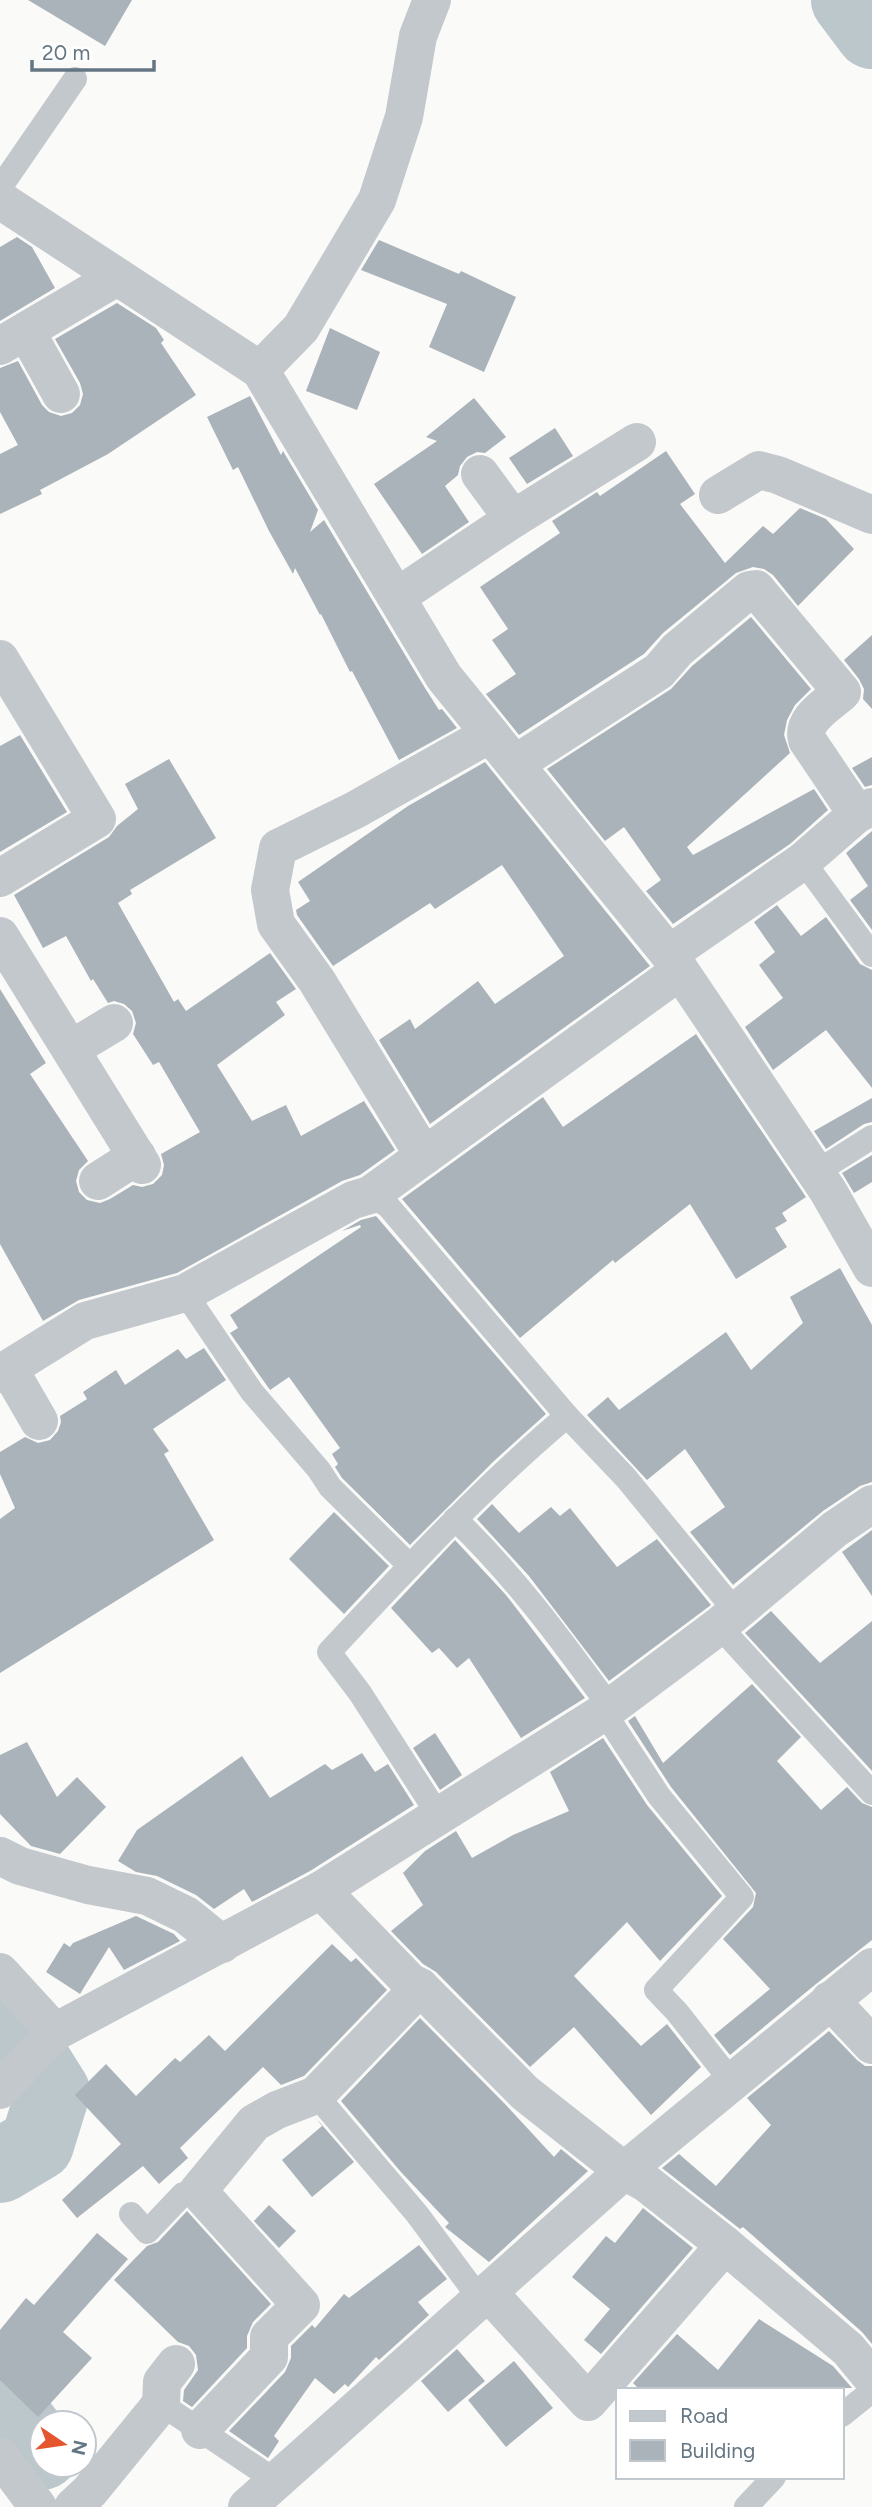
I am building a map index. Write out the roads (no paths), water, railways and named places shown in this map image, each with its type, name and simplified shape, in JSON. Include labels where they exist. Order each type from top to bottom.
[{"type":"street","points":[[260,370],[301,328],[377,200],[404,117],[418,36],[432,0]]},
{"type":"street","points":[[0,200],[260,370],[398,596],[444,677],[674,963],[816,1172],[872,1268]]},
{"type":"street","points":[[61,394],[13,338],[117,276]]},
{"type":"street","points":[[398,596],[513,519],[637,442]]},
{"type":"street","points":[[718,495],[759,470],[778,475],[872,515]]},
{"type":"street","points":[[481,474],[513,519]]},
{"type":"street","points":[[38,1421],[4,1371],[85,1321],[185,1293],[353,1200],[370,1195],[674,963],[864,810],[807,740],[805,731],[808,722],[842,692],[755,589],[749,590],[677,650],[659,671],[515,764]]},
{"type":"street","points":[[0,659],[97,819],[0,878]]},
{"type":"street","points":[[424,1156],[317,981],[276,924],[270,890],[278,848],[355,810],[491,734]]},
{"type":"street","points":[[0,936],[140,1160],[98,1181]]},
{"type":"street","points":[[71,1049],[114,1023]]},
{"type":"street","points":[[0,2090],[55,2032],[321,1890],[607,1710],[727,1619],[835,1529],[872,1504]]},
{"type":"street","points":[[0,1856],[20,1866],[88,1885],[147,1896],[186,1915],[222,1944]]},
{"type":"street","points":[[321,1890],[410,1982],[420,1987],[525,2093],[624,2171],[646,2183],[725,2245],[848,2349],[872,2378]]},
{"type":"street","points":[[247,2507],[624,2171],[872,1967]]},
{"type":"street","points":[[0,1972],[55,2032]]},
{"type":"street","points":[[200,2430],[269,2357],[269,2337],[301,2305],[198,2191],[254,2123],[277,2110],[316,2095],[420,1987]]},
{"type":"street","points":[[830,2000],[872,2045]]},
{"type":"street","points":[[484,2296],[588,2402],[725,2245]]},
{"type":"street","points":[[82,2499],[161,2404],[162,2382],[176,2364]]},
{"type":"street","points":[[0,2456],[38,2507]]},
{"type":"lane","points":[[0,188],[75,79]]},
{"type":"lane","points":[[803,861],[872,955]]},
{"type":"lane","points":[[816,1172],[872,1137]]},
{"type":"lane","points":[[370,1195],[388,1206],[567,1416],[626,1478],[727,1619],[872,1793]]},
{"type":"lane","points":[[185,1293],[253,1392],[330,1487],[410,1566]]},
{"type":"lane","points":[[439,1816],[360,1693],[329,1652],[455,1519],[513,1462],[567,1416]]},
{"type":"lane","points":[[455,1519],[481,1543],[577,1662],[659,1796],[742,1897],[656,1990],[677,2012],[732,2082]]},
{"type":"lane","points":[[316,2095],[484,2296]]},
{"type":"lane","points":[[131,2214],[147,2232],[183,2193],[198,2191]]},
{"type":"lane","points":[[844,2412],[872,2390]]},
{"type":"lane","points":[[161,2404],[276,2481]]},
{"type":"lane","points":[[746,2507],[772,2479]]},
{"type":"waterway","points":[[848,0],[872,32]]},
{"type":"waterway","points":[[0,2018],[21,2041],[53,2092],[37,2144],[0,2166]]},
{"type":"waterway","points":[[0,2397],[28,2434]]}]
